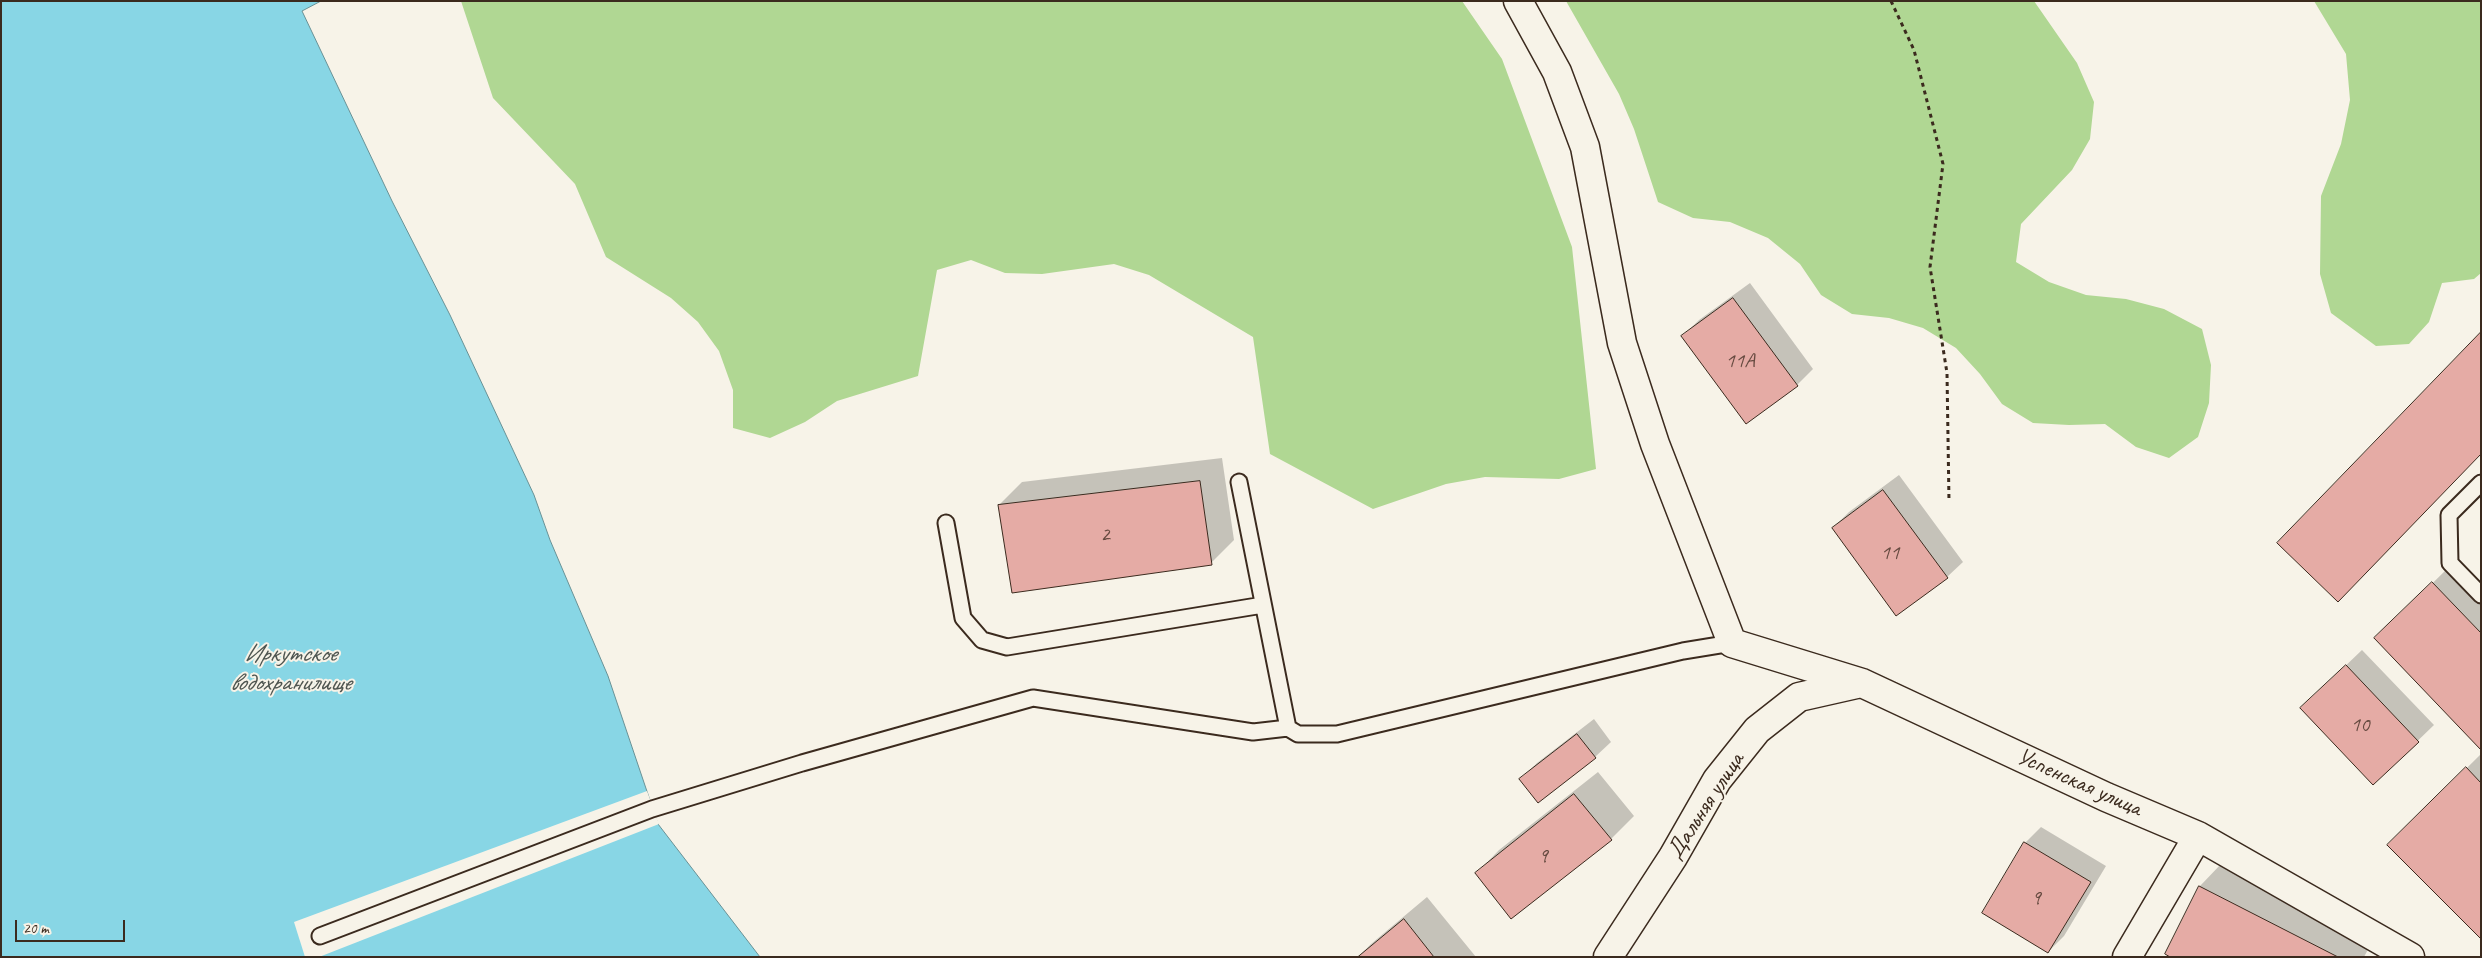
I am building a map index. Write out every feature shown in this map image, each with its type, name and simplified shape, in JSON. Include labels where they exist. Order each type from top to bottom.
[{"type":"street","points":[[1518,1],[1557,72],[1586,147],[1622,343],[1656,444],[1732,643]]},
{"type":"street","name":"Успенская улица","points":[[1732,643],[1862,683],[2106,797],[2198,836],[2410,957]]},
{"type":"street","name":"Дальняя улица","points":[[1608,957],[1673,857],[1716,780],[1757,730],[1799,697],[1862,683]]},
{"type":"street","points":[[2127,957],[2198,836]]},
{"type":"lane","points":[[1239,482],[1288,728]]},
{"type":"lane","points":[[2481,483],[2450,516],[2450,563],[2481,595]]},
{"type":"lane","points":[[946,523],[963,618],[982,640],[1007,647],[1263,605]]},
{"type":"lane","points":[[320,936],[652,809],[802,763],[1033,698],[1253,732],[1288,728],[1298,734],[1336,734],[1683,651],[1732,643]]},
{"type":"path","points":[[1891,1],[1914,50],[1943,164],[1930,267],[1947,374],[1950,502]]},
{"type":"green space","points":[[461,1],[1462,1],[1502,59],[1572,247],[1596,469],[1559,479],[1485,477],[1446,484],[1373,509],[1270,454],[1253,337],[1149,275],[1114,264],[1042,274],[1005,273],[971,260],[937,270],[918,376],[837,401],[805,422],[770,438],[733,428],[733,390],[719,351],[698,322],[671,298],[606,257],[575,184],[493,98]]},
{"type":"green space","points":[[1566,1],[2034,1],[2077,63],[2094,102],[2090,139],[2072,170],[2021,224],[2016,262],[2049,282],[2086,295],[2126,299],[2164,309],[2202,329],[2211,365],[2209,403],[2198,437],[2169,458],[2136,447],[2105,424],[2033,423],[2002,404],[1980,374],[1956,348],[1923,328],[1889,318],[1852,314],[1821,295],[1800,264],[1768,238],[1730,222],[1693,218],[1658,202],[1634,129],[1619,94]]},
{"type":"green space","points":[[2314,1],[2481,1],[2481,273],[2474,279],[2442,283],[2429,322],[2409,344],[2376,346],[2331,313],[2320,274],[2321,196],[2341,144],[2350,100],[2346,54]]},
{"type":"water","name":"Иркутское водохранилище","points":[[1,1],[321,1],[302,11],[392,201],[450,315],[534,495],[550,540],[608,676],[658,824],[760,957],[1,957]]},
{"type":"pier","points":[[647,791],[659,824],[319,957],[305,957],[294,922]]},
{"type":"building","points":[[1733,298],[1798,386],[1746,424],[1681,336]]},
{"type":"building","points":[[2481,332],[2481,454],[2338,602],[2277,543]]},
{"type":"building","points":[[1200,481],[1212,565],[1012,593],[998,505]]},
{"type":"building","points":[[1883,490],[1948,578],[1896,616],[1832,528]]},
{"type":"building","points":[[2432,582],[2481,633],[2481,750],[2374,638]]},
{"type":"building","points":[[2346,665],[2419,742],[2373,785],[2300,708]]},
{"type":"building","points":[[1577,734],[1596,758],[1538,803],[1519,779]]},
{"type":"building","points":[[2466,767],[2481,783],[2481,939],[2387,845]]},
{"type":"building","points":[[1574,794],[1612,840],[1511,919],[1475,873]]},
{"type":"building","points":[[2024,842],[2091,882],[2048,953],[1982,913]]},
{"type":"building","points":[[2199,886],[2338,957],[2170,957],[2165,954]]},
{"type":"building","points":[[1404,919],[1434,957],[1358,957]]}]
